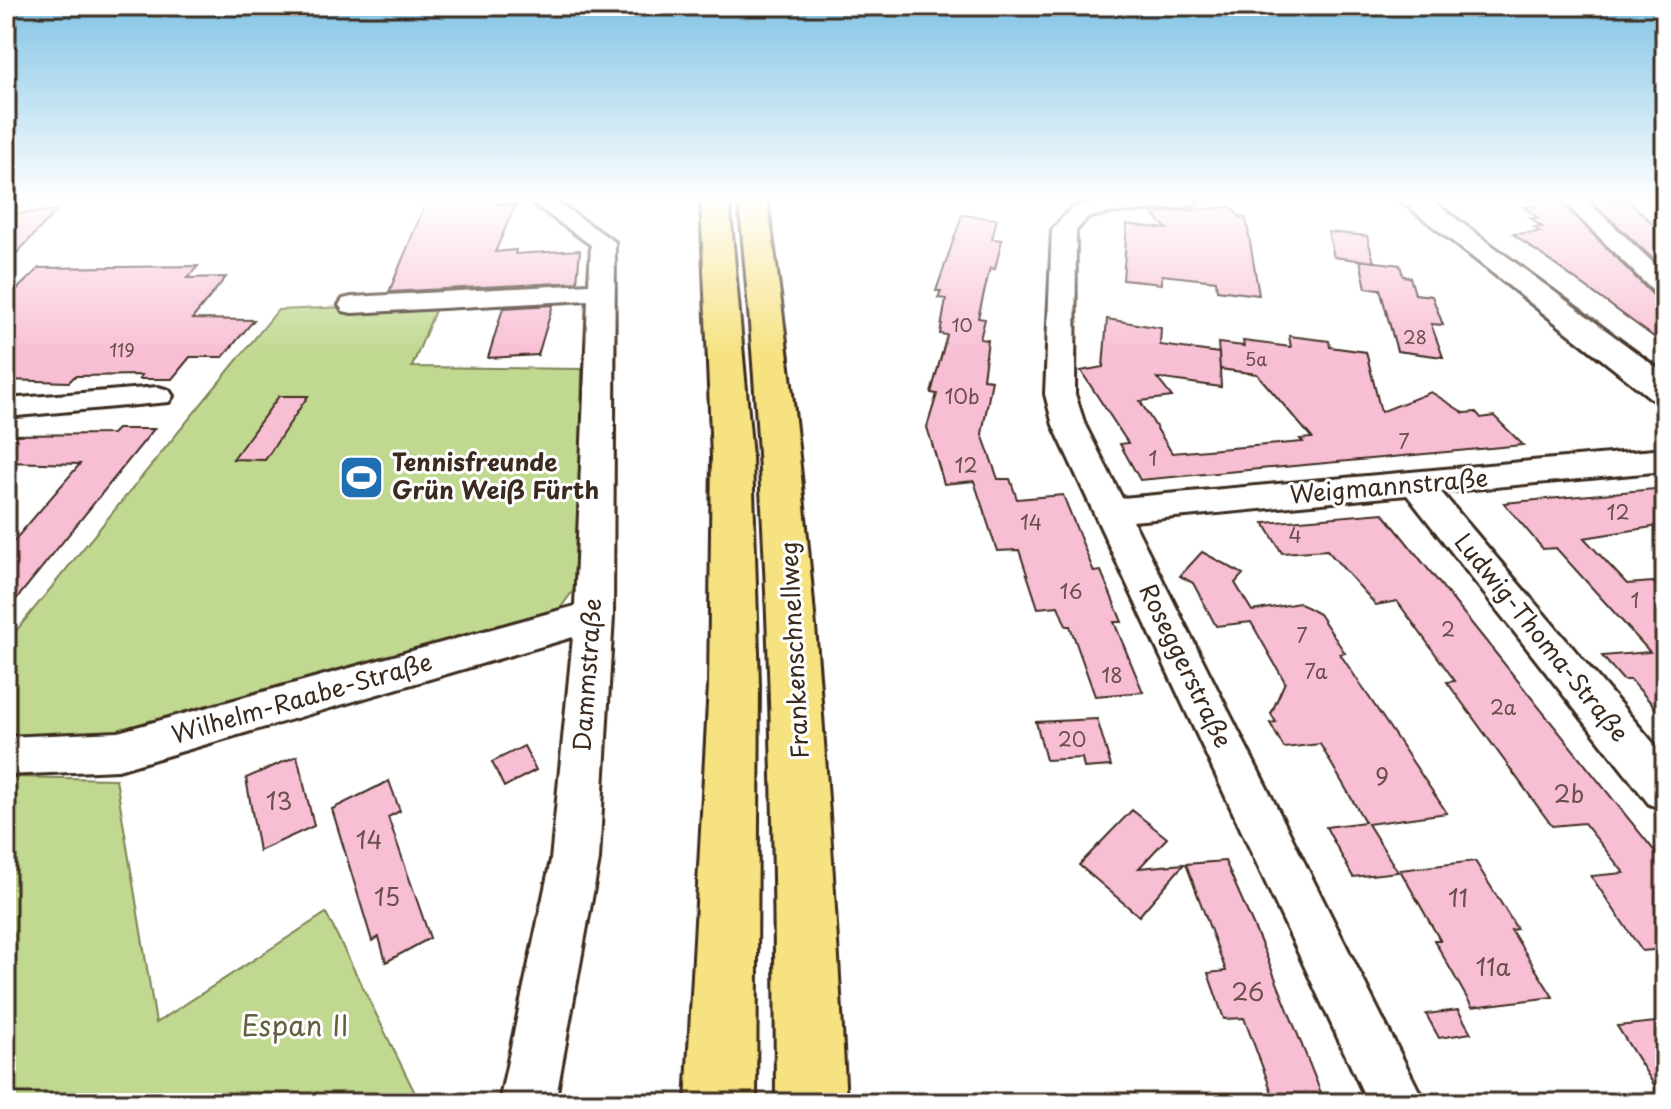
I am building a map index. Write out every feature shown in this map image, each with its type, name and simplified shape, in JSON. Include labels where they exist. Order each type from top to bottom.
[{"type":"highway","points":[[718,252],[732,457],[734,685],[721,1103]]},
{"type":"highway","name":"Frankenschnellweg","points":[[759,252],[783,455],[798,681],[811,1103]]},
{"type":"main road","points":[[1482,252],[1665,391]]},
{"type":"street","name":"Dammstraße","points":[[527,1103],[575,860],[594,616],[603,252]]},
{"type":"street","name":"Roseggerstraße","points":[[1063,252],[1060,394],[1069,425],[1397,1103]]},
{"type":"street","points":[[1627,252],[1665,288]]},
{"type":"street","points":[[352,305],[602,291]]},
{"type":"street","points":[[6,408],[158,396]]},
{"type":"street","name":"Weigmannstraße","points":[[1112,511],[1665,460]]},
{"type":"street","name":"Ludwig-Thoma-Straße","points":[[1417,485],[1665,790]]},
{"type":"street","name":"Wilhelm-Raabe-Straße","points":[[6,756],[118,751],[594,616]]},
{"type":"green space","name":"Tennisfreunde Grün Weiß Fürth","points":[[438,303],[412,367],[582,369],[578,584],[551,621],[122,739],[6,747],[6,643],[278,310]]},
{"type":"green space","name":"Espan II","points":[[6,777],[116,779],[156,1023],[326,913],[420,1103],[6,1103]]},
{"type":"building","points":[[6,252],[18,252],[6,265]]},
{"type":"building","points":[[406,252],[580,252],[577,282],[389,292]]},
{"type":"building","points":[[949,252],[999,252],[995,269],[990,268],[978,318],[985,319],[980,339],[988,340],[983,379],[992,380],[982,434],[998,479],[1010,479],[1017,499],[1063,495],[1094,572],[1101,571],[1122,622],[1114,622],[1143,692],[1095,696],[1070,626],[1066,626],[1058,606],[1038,608],[1019,550],[997,551],[974,481],[944,484],[927,427],[937,394],[931,393],[947,335],[940,334],[946,299],[938,298],[941,291],[936,291]]},
{"type":"building","points":[[1125,252],[1252,252],[1259,295],[1217,290],[1216,281],[1162,275],[1162,284],[1123,280]]},
{"type":"building","points":[[1333,252],[1371,252],[1374,262],[1334,257]]},
{"type":"building","points":[[1537,252],[1610,252],[1654,296],[1665,299],[1665,306],[1654,307],[1665,315],[1665,345]]},
{"type":"building","points":[[1645,252],[1665,252],[1665,270]]},
{"type":"building","points":[[1360,260],[1400,265],[1403,276],[1410,277],[1415,294],[1432,296],[1443,325],[1431,324],[1443,357],[1397,351],[1380,289],[1366,288]]},
{"type":"building","points":[[198,266],[187,278],[226,277],[192,319],[254,320],[223,357],[190,357],[172,379],[139,379],[142,375],[75,376],[69,382],[6,380],[6,300],[39,268]]},
{"type":"building","points":[[553,305],[538,355],[488,358],[503,308]]},
{"type":"building","points":[[1107,319],[1161,328],[1160,345],[1219,353],[1218,343],[1244,346],[1243,341],[1291,347],[1289,336],[1329,341],[1330,347],[1366,352],[1381,412],[1431,392],[1464,413],[1476,412],[1481,418],[1494,416],[1523,445],[1140,480],[1120,444],[1128,443],[1081,371],[1103,367]],"holes":[[[1220,369],[1257,374],[1312,438],[1300,439],[1303,442],[1172,453],[1140,401],[1172,397],[1157,378],[1221,387]]]},
{"type":"building","points":[[279,396],[308,396],[265,460],[233,459]]},
{"type":"building","points":[[117,429],[154,429],[6,612],[6,550],[80,464],[6,462],[6,435],[112,434]]},
{"type":"building","points":[[1665,488],[1665,525],[1584,538],[1627,584],[1653,582],[1665,594],[1665,719],[1631,680],[1623,680],[1602,656],[1650,652],[1556,548],[1543,549],[1504,503]]},
{"type":"building","points":[[1383,513],[1665,864],[1665,949],[1642,951],[1591,876],[1624,873],[1584,823],[1552,826],[1447,682],[1455,681],[1397,601],[1376,605],[1327,550],[1282,553],[1264,523]]},
{"type":"building","points":[[1202,552],[1243,574],[1235,583],[1252,611],[1299,603],[1319,614],[1345,653],[1340,654],[1447,813],[1368,824],[1398,872],[1353,877],[1326,827],[1365,822],[1320,744],[1284,748],[1270,723],[1276,722],[1271,714],[1285,682],[1251,622],[1216,626],[1193,583],[1180,576]]},
{"type":"building","points":[[1097,719],[1111,766],[1084,768],[1082,758],[1046,760],[1036,722]]},
{"type":"building","points":[[524,746],[536,770],[504,787],[492,762]]},
{"type":"building","points":[[297,756],[314,826],[259,851],[246,778]]},
{"type":"building","points":[[389,781],[400,811],[388,817],[430,938],[386,962],[379,937],[372,941],[332,809]]},
{"type":"building","points":[[1132,810],[1167,838],[1139,868],[1184,864],[1139,916],[1079,865]]},
{"type":"building","points":[[1225,861],[1325,1103],[1276,1103],[1244,1018],[1224,1019],[1208,973],[1226,971],[1186,864]]},
{"type":"building","points":[[1475,861],[1517,929],[1511,930],[1553,997],[1472,1007],[1434,940],[1440,940],[1400,870]]},
{"type":"building","points":[[1458,1010],[1471,1033],[1439,1038],[1426,1014]]},
{"type":"building","points":[[1665,1021],[1665,1102],[1617,1026]]},
{"type":"place","name":"Tennisfreunde Grün Weiß Fürth","points":[[361,477]]}]
